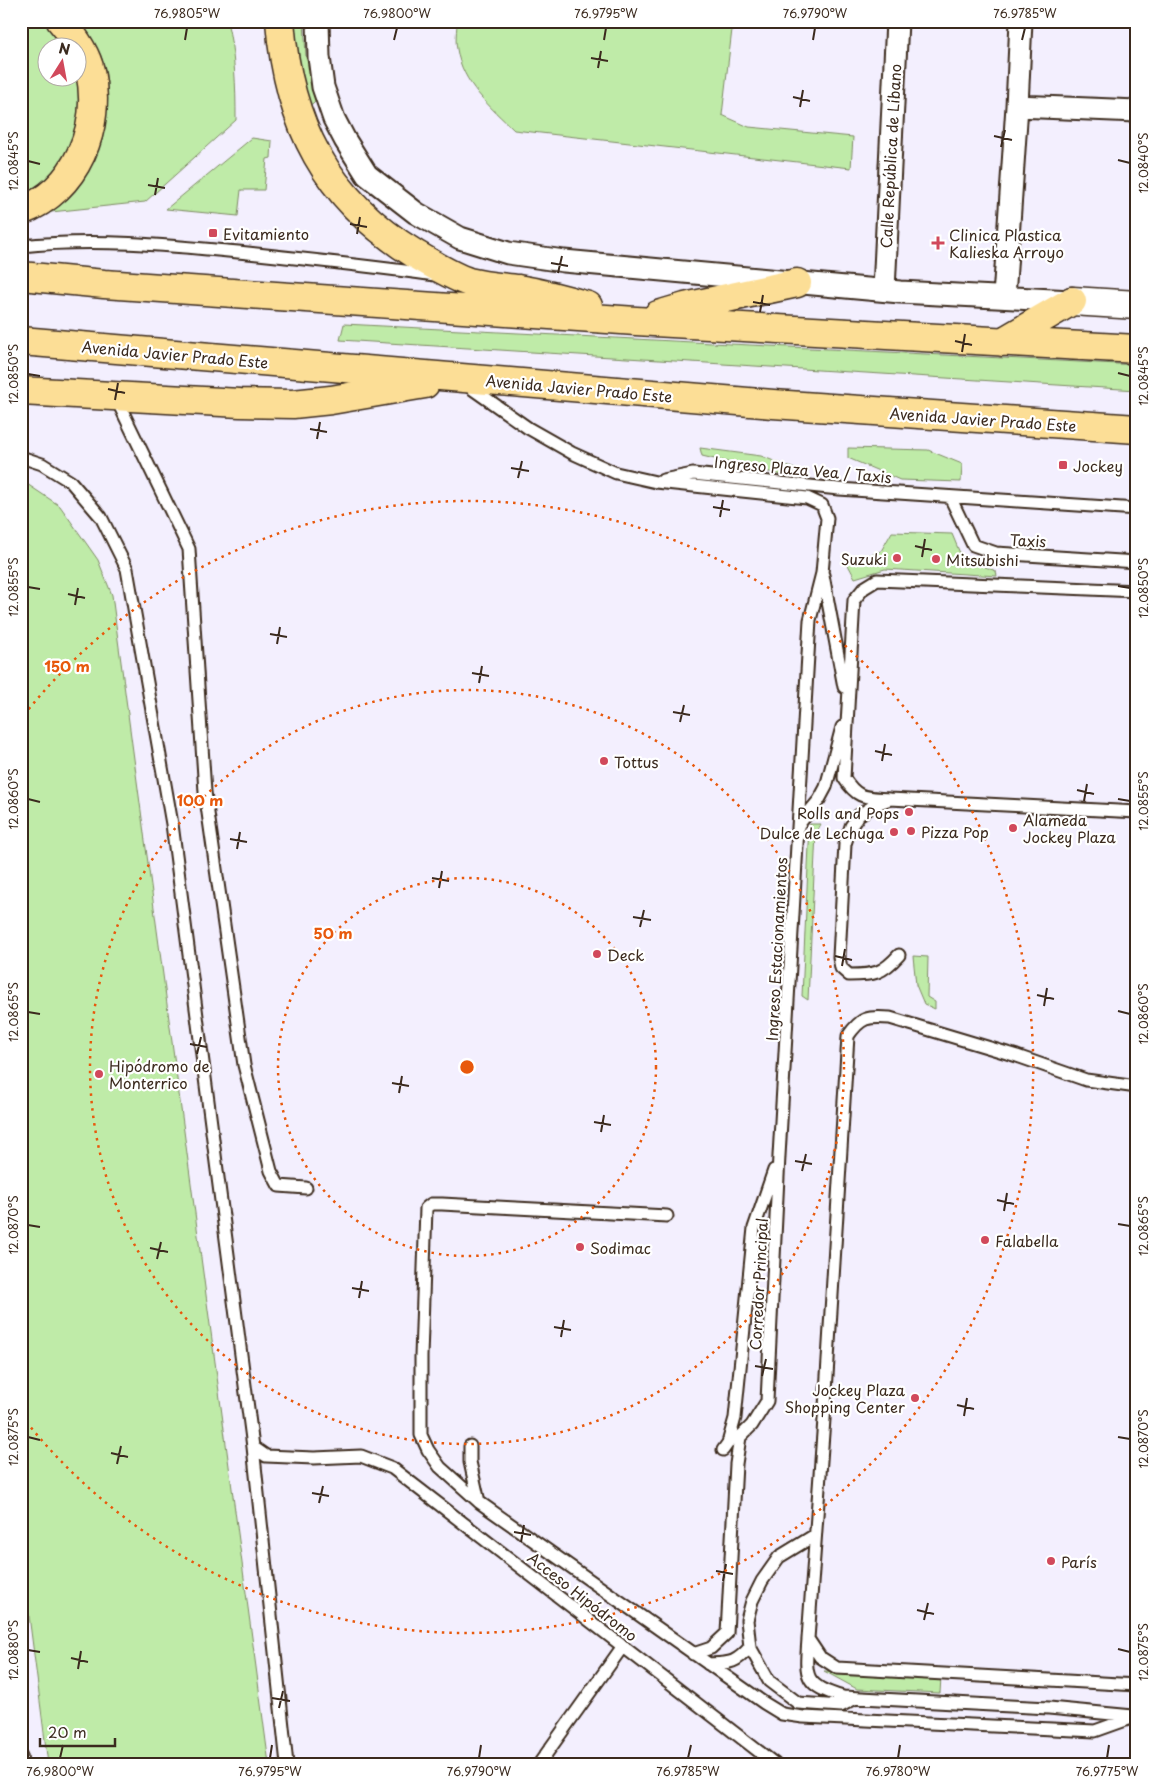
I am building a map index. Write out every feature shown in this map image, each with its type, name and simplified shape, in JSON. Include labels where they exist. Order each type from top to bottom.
[{"type":"highway","points":[[21,211],[42,201],[62,185],[76,166],[87,139],[92,107],[90,69],[74,37],[61,21]]},
{"type":"highway","points":[[280,21],[286,69],[297,114],[307,137],[332,180],[347,199],[374,224],[402,245],[469,282],[535,292],[566,299],[636,321],[685,307],[797,284]]},
{"type":"highway","points":[[21,276],[636,321],[1137,349]]},
{"type":"highway","points":[[1002,342],[1072,301]]},
{"type":"highway","name":"Avenida Javier Prado Este","points":[[21,341],[783,405],[1137,429]]},
{"type":"highway","points":[[21,391],[240,403],[293,404],[394,391],[457,378]]},
{"type":"main road","points":[[1072,301],[1137,305]]},
{"type":"street","points":[[318,21],[319,56],[323,87],[334,119],[367,175],[416,213],[460,238],[508,253],[564,261],[797,284],[900,292],[1072,301]]},
{"type":"street","name":"Calle República de Líbano","points":[[884,290],[897,21]]},
{"type":"street","points":[[1004,297],[1021,21]]},
{"type":"street","points":[[1017,106],[1137,111]]},
{"type":"lane","points":[[21,246],[45,243],[114,242],[182,247],[370,266],[469,282]]},
{"type":"lane","points":[[457,378],[528,428],[572,453],[616,473],[655,482]]},
{"type":"lane","points":[[115,396],[190,549],[205,792],[244,1065],[271,1171],[279,1186],[306,1188]]},
{"type":"lane","points":[[21,457],[42,464],[71,482],[101,518],[127,569],[172,824],[253,1447],[287,1764]]},
{"type":"lane","name":"Ingreso Plaza Vea / Taxis","points":[[655,482],[693,474],[838,489],[1137,509]]},
{"type":"lane","name":"Ingreso Estacionamientos","points":[[655,482],[807,498],[822,505],[827,518],[822,573],[810,620],[779,1156]]},
{"type":"lane","name":"Taxis","points":[[950,497],[973,545],[996,554],[1137,562]]},
{"type":"lane","points":[[799,824],[819,800],[826,787],[848,705],[822,573]]},
{"type":"lane","points":[[1137,591],[877,580],[864,588],[854,600],[844,778],[852,790],[862,796],[1137,812]]},
{"type":"lane","points":[[890,799],[876,804],[859,815],[851,826],[845,844],[839,957],[841,968],[849,976],[871,975],[888,966],[899,954]]},
{"type":"lane","points":[[1137,1087],[1086,1080],[1017,1056],[890,1018],[870,1016],[855,1026],[848,1036],[806,1668],[811,1681],[823,1691],[843,1697],[1049,1708],[1137,1716]]},
{"type":"lane","points":[[724,1450],[728,1443],[735,1418],[754,1228],[779,1156]]},
{"type":"lane","name":"Corredor Principal","points":[[690,1652],[711,1648],[727,1633],[736,1464],[740,1437],[752,1425],[767,1401],[779,1156]]},
{"type":"lane","points":[[667,1216],[442,1204],[431,1204],[426,1208],[421,1357],[421,1435],[428,1450],[440,1467],[479,1502],[690,1652],[782,1714],[802,1717],[1095,1731],[1137,1716]]},
{"type":"lane","points":[[470,1446],[470,1462],[479,1502]]},
{"type":"lane","name":"Acceso Hipódromo","points":[[253,1447],[266,1456],[314,1458],[361,1456],[392,1468],[775,1764]]},
{"type":"lane","points":[[815,1535],[779,1556],[762,1581],[752,1601],[747,1620],[750,1647],[769,1681],[798,1703],[842,1706],[856,1698]]},
{"type":"lane","points":[[808,1640],[820,1657],[837,1668],[1137,1685]]},
{"type":"lane","points":[[539,1764],[623,1646]]},
{"type":"lane","points":[[708,1664],[728,1663],[739,1659],[750,1647]]},
{"type":"lane","points":[[21,1756],[22,1764]]},
{"type":"green space","points":[[21,21],[37,21],[51,28],[59,38],[38,38],[38,88],[81,88],[84,101],[75,146],[58,174],[21,200]]},
{"type":"green space","points":[[80,21],[227,21],[232,46],[236,120],[145,202],[51,212],[69,198],[88,171],[101,137],[105,119],[107,85],[105,69],[98,50]]},
{"type":"green space","points":[[288,21],[304,21],[306,57],[319,98],[308,107]]},
{"type":"green space","points":[[457,21],[733,21],[722,115],[749,127],[853,137],[851,168],[514,130],[478,94],[465,73],[456,46]]},
{"type":"green space","points":[[252,138],[272,141],[271,158],[267,159],[264,190],[241,190],[238,216],[166,209]]},
{"type":"green space","points":[[344,324],[1137,365],[1137,390],[340,340]]},
{"type":"green space","points":[[700,448],[761,456],[800,471],[782,475],[702,456]]},
{"type":"green space","points":[[848,448],[928,450],[962,464],[961,482],[900,480],[848,458]]},
{"type":"green space","name":"Hipódromo de Monterrico","points":[[21,480],[60,506],[98,560],[112,595],[269,1764],[48,1764],[21,1553]]},
{"type":"green space","points":[[892,532],[952,534],[962,558],[996,571],[997,576],[885,569],[855,578],[847,563],[881,551]]},
{"type":"green space","points":[[810,824],[821,824],[816,833],[808,1000],[802,996]]},
{"type":"green space","points":[[913,956],[928,957],[927,997],[935,1002],[935,1009],[924,1004],[916,985]]},
{"type":"green space","points":[[824,1671],[941,1677],[940,1693],[857,1689]]},
{"type":"place","name":"Evitamiento","points":[[213,233]]},
{"type":"place","name":"Clinica Plastica Kalieska Arroyo","points":[[938,243]]},
{"type":"place","name":"Jockey","points":[[1063,465]]},
{"type":"place","name":"Suzuki","points":[[897,558]]},
{"type":"place","name":"Mitsubishi","points":[[936,559]]},
{"type":"place","name":"Tottus","points":[[604,761]]},
{"type":"place","name":"Rolls and Pops","points":[[909,812]]},
{"type":"place","name":"Alameda Jockey Plaza","points":[[1013,828]]},
{"type":"place","name":"Pizza Pop","points":[[911,831]]},
{"type":"place","name":"Dulce de Lechuga","points":[[894,832]]},
{"type":"place","name":"Deck","points":[[597,954]]},
{"type":"place","name":"Hipódromo de Monterrico","points":[[99,1074]]},
{"type":"place","name":"Falabella","points":[[985,1240]]},
{"type":"place","name":"Sodimac","points":[[580,1247]]},
{"type":"place","name":"Jockey Plaza Shopping Center","points":[[915,1398]]},
{"type":"place","name":"París","points":[[1051,1561]]}]
